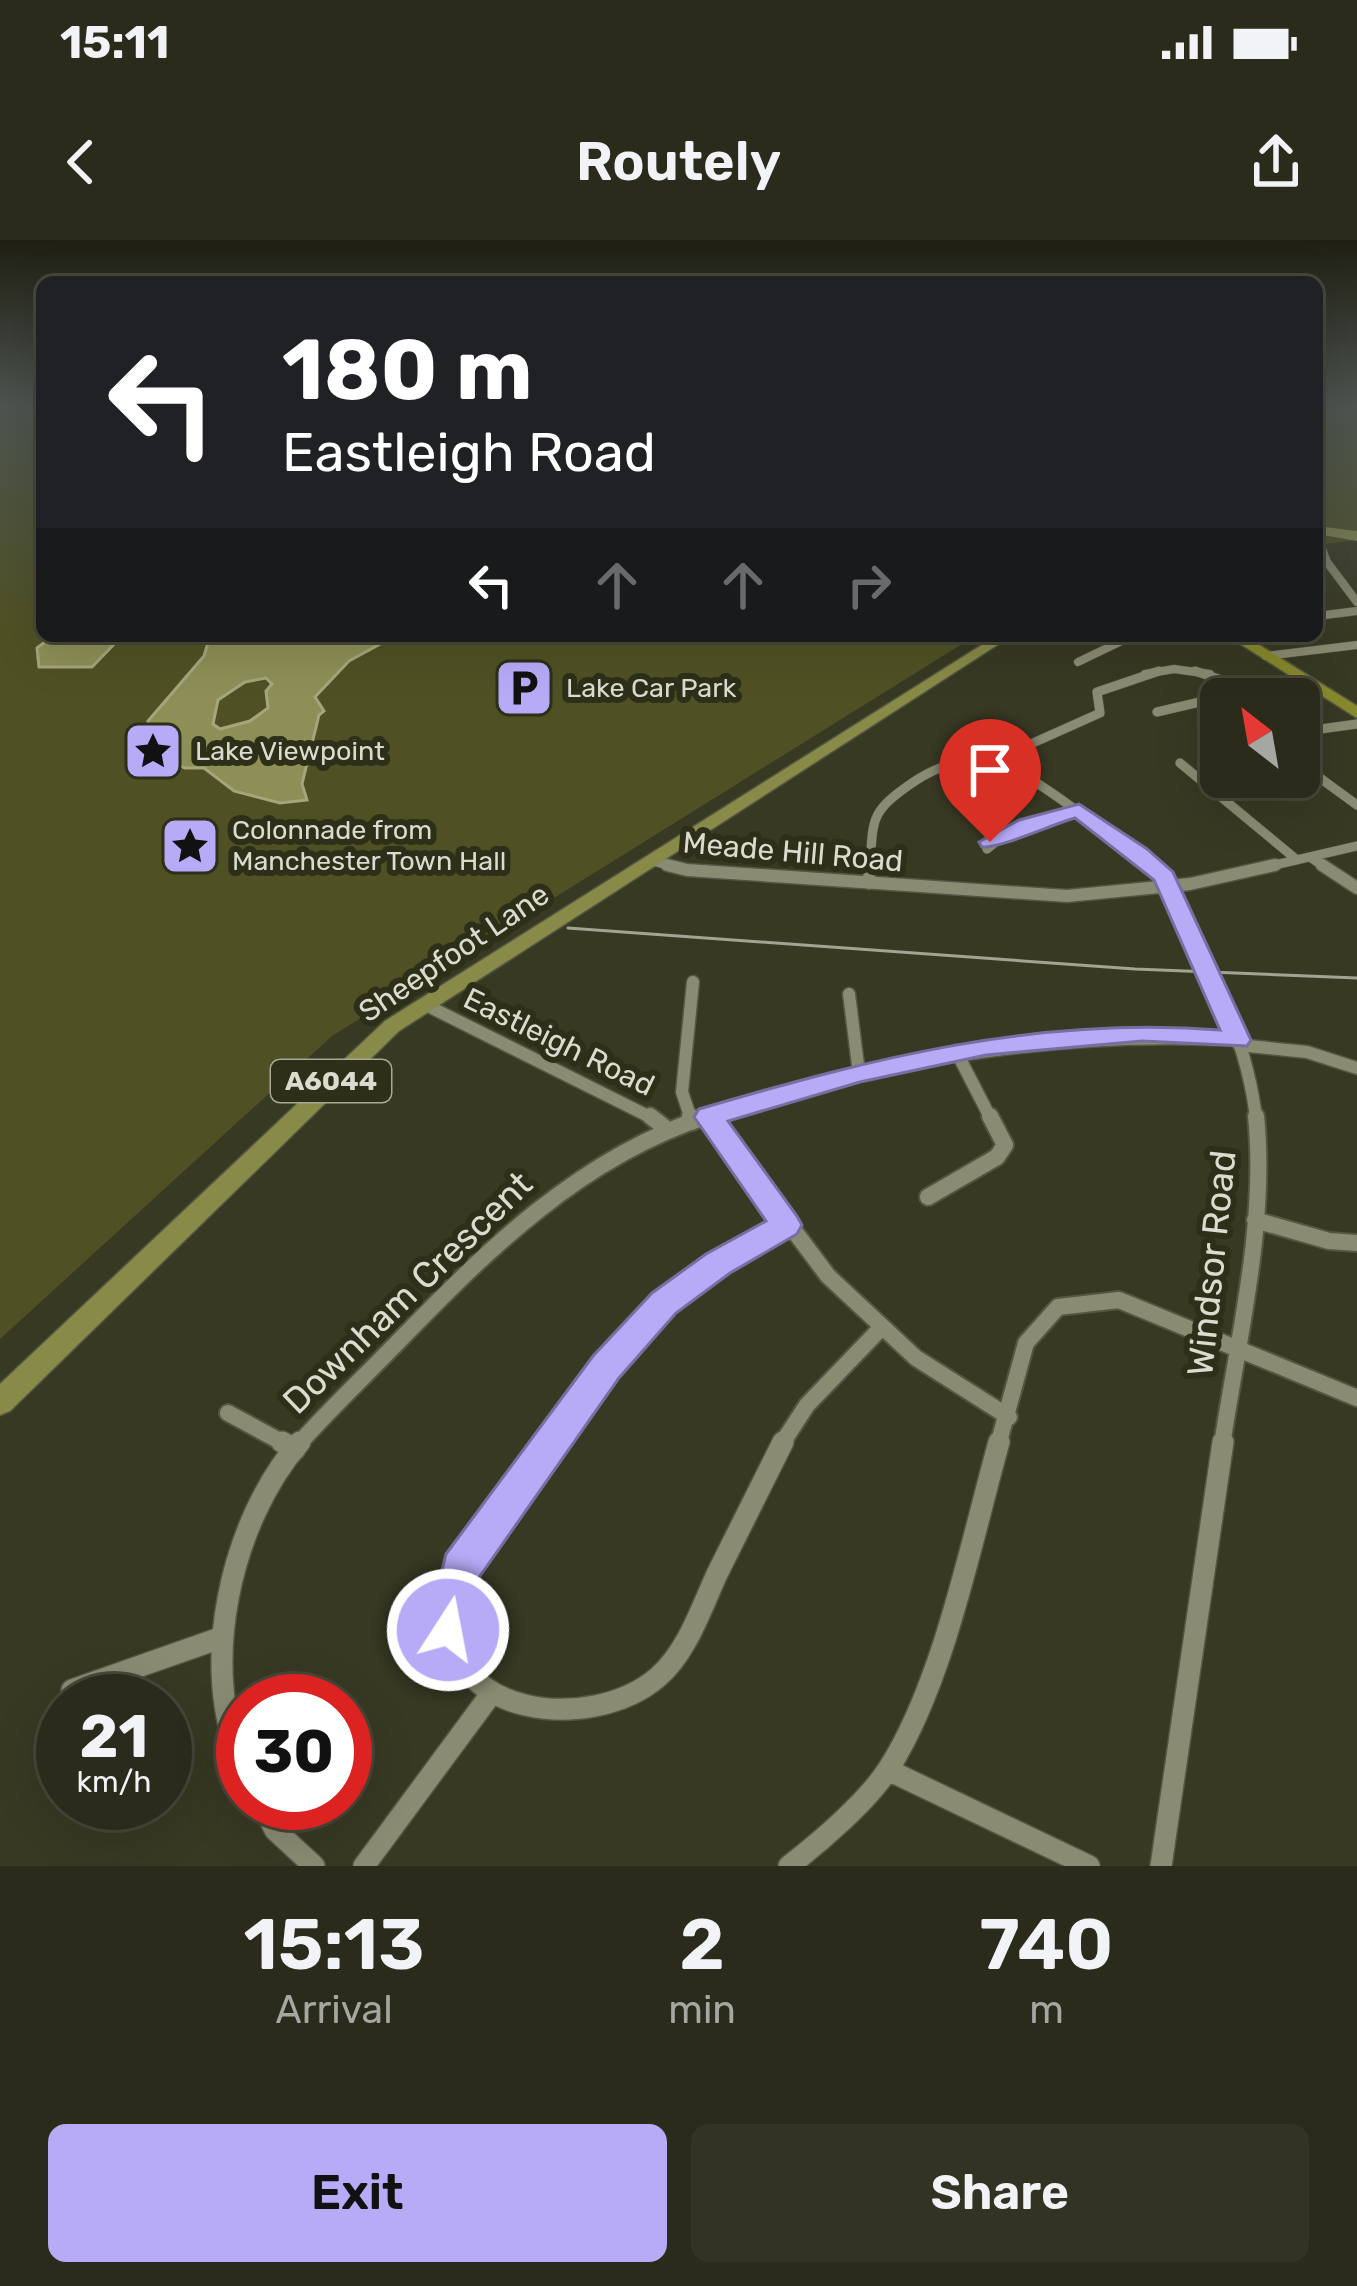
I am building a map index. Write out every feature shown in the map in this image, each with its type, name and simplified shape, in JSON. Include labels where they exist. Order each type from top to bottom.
[{"type":"highway","points":[[1244,642],[1357,713]]},
{"type":"main road","name":"Sheepfoot Lane","points":[[0,1402],[374,1040],[996,642]]},
{"type":"street","points":[[1323,562],[1357,602]]},
{"type":"street","points":[[1323,615],[1357,611]]},
{"type":"street","points":[[1078,662],[1120,642]]},
{"type":"street","points":[[1266,656],[1357,646]]},
{"type":"street","points":[[869,883],[872,817],[881,804],[947,762],[1004,763],[1015,752],[1085,725],[1100,713],[1097,692],[1150,670],[1198,670],[1219,678]]},
{"type":"street","points":[[1157,712],[1200,702]]},
{"type":"street","points":[[1320,729],[1357,724]]},
{"type":"street","name":"Windsor Road","points":[[1004,763],[1154,865],[1238,1042],[1254,1099],[1260,1159],[1256,1220],[1161,1866]]},
{"type":"street","points":[[1180,763],[1304,858],[1357,887]]},
{"type":"street","points":[[1320,778],[1357,805]]},
{"type":"street","points":[[987,849],[1009,831],[1079,810]]},
{"type":"street","name":"Meade Hill Road","points":[[653,861],[686,870],[1050,896],[1168,887],[1357,846]]},
{"type":"street","points":[[693,982],[682,1092],[700,1119],[828,1276],[881,1328],[916,1358],[1010,1417]]},
{"type":"street","points":[[849,994],[859,1073]]},
{"type":"street","name":"Eastleigh Road","points":[[424,1004],[530,1061],[646,1114],[668,1130]]},
{"type":"street","name":"Downham Crescent","points":[[224,1674],[220,1638],[230,1576],[276,1473],[422,1317],[531,1216],[604,1163],[668,1130],[859,1073],[956,1052],[1064,1037],[1142,1033],[1238,1042],[1306,1052],[1357,1067]]},
{"type":"street","points":[[928,1197],[998,1157],[1005,1145],[956,1052]]},
{"type":"street","points":[[1256,1220],[1329,1241],[1357,1243]]},
{"type":"street","points":[[786,1225],[718,1264],[664,1303],[579,1402],[461,1568],[450,1603],[451,1651],[460,1668],[490,1694],[530,1708],[564,1710],[634,1694],[656,1679],[682,1647],[784,1437],[807,1405],[881,1328]]},
{"type":"street","points":[[789,1866],[814,1847],[888,1770],[939,1657],[1010,1417],[1026,1343],[1058,1307],[1119,1300],[1357,1398]]},
{"type":"street","points":[[228,1413],[295,1449]]},
{"type":"street","points":[[118,1674],[220,1638]]},
{"type":"street","points":[[364,1866],[490,1694]]},
{"type":"street","points":[[888,1770],[1089,1866]]},
{"type":"street","points":[[275,1830],[314,1866]]},
{"type":"shaded area","points":[[0,483],[36,483],[36,642],[965,642],[332,1036],[0,1339]]},
{"type":"shaded area","points":[[1323,483],[1357,483],[1357,540],[1323,544]]},
{"type":"shaded area","points":[[45,642],[116,642],[92,667],[39,667],[37,648]]},
{"type":"shaded area","points":[[208,642],[384,642],[349,661],[315,697],[324,711],[319,715],[302,784],[307,800],[280,803],[234,791],[204,768],[185,768],[165,760],[150,747],[148,721],[204,656]],"holes":[[[266,678],[272,684],[266,691],[268,708],[250,721],[220,729],[213,724],[218,700],[245,682]]]},
{"type":"waterway","points":[[1323,531],[1357,536]]},
{"type":"tram line","points":[[568,928],[1135,969],[1357,978]]},
{"type":"place","name":"Lake Car Park","points":[[524,688]]},
{"type":"place","name":"Lake Viewpoint","points":[[153,751]]},
{"type":"place","name":"Colonnade from Manchester Town Hall","points":[[190,846]]},
{"type":"route","points":[[448,1630],[461,1568],[606,1367],[664,1303],[718,1264],[786,1225],[709,1117],[859,1073],[986,1046],[1142,1033],[1238,1040],[1165,877],[1140,853],[1079,810],[1026,824],[990,842]]}]
